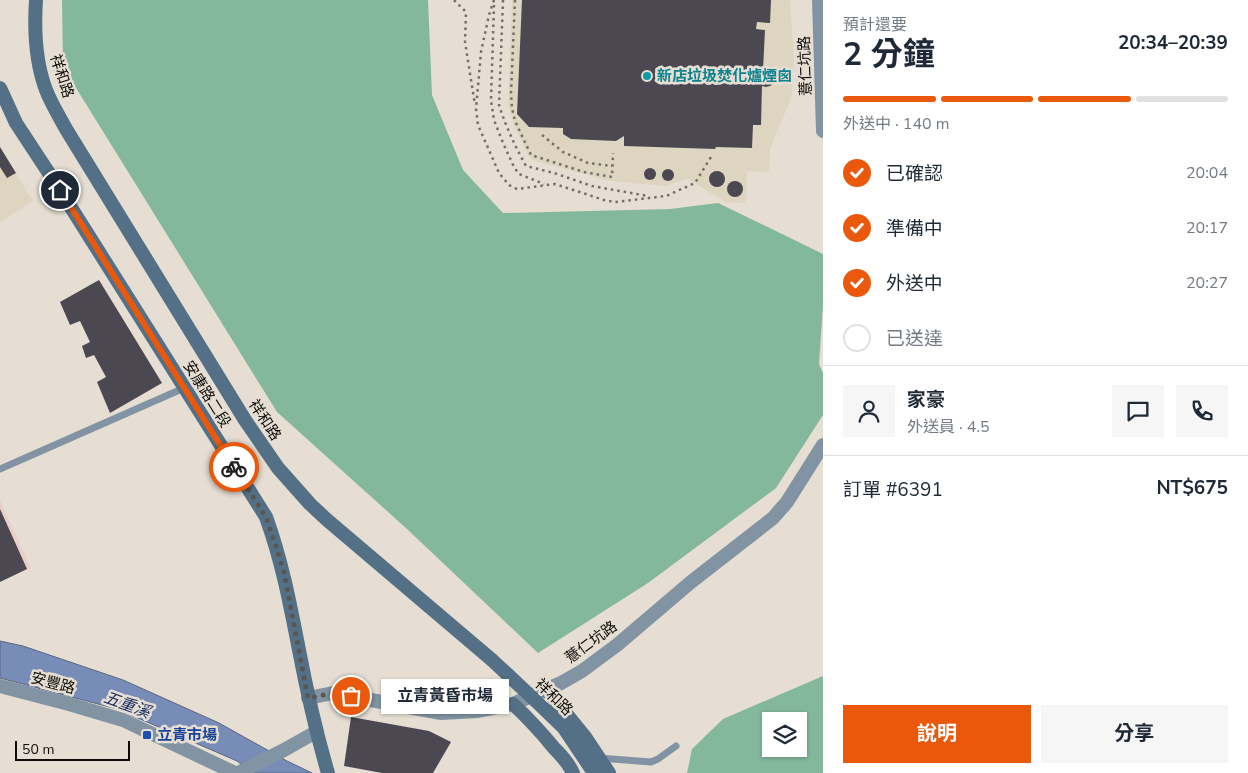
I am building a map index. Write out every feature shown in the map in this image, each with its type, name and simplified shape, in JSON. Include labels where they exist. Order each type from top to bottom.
[{"type":"main road","name":"祥和路","points":[[36,0],[36,51],[40,69],[46,89],[66,128],[245,420],[278,468],[326,519],[492,660],[564,728],[594,773]]},
{"type":"main road","name":"安康路二段","points":[[0,88],[4,110],[16,123],[60,190],[266,517],[284,572],[308,698],[328,773]]},
{"type":"main road","points":[[546,689],[579,730],[609,773]]},
{"type":"main road","points":[[513,704],[532,722],[571,771]]},
{"type":"street","name":"薏仁坑路","points":[[819,0],[823,130]]},
{"type":"street","name":"薏仁坑路","points":[[308,698],[333,693],[441,714],[478,711],[513,704],[562,683],[617,645],[692,582],[773,518],[788,502],[823,445]]},
{"type":"street","name":"安豐路","points":[[0,686],[124,720],[236,773]]},
{"type":"street","points":[[236,773],[316,732]]},
{"type":"lane","points":[[0,469],[184,388]]},
{"type":"lane","points":[[571,771],[599,758],[651,762],[658,760],[676,746]]},
{"type":"path","points":[[454,0],[466,12],[465,42],[478,125],[499,173],[509,185],[517,189],[555,184],[614,202],[666,196],[695,183],[711,157]]},
{"type":"path","points":[[503,0],[499,106],[515,148],[526,166],[592,186],[652,197]]},
{"type":"path","points":[[515,0],[512,108],[515,121],[531,156],[584,172],[612,177],[613,153]]},
{"type":"path","points":[[476,109],[481,52],[488,15],[494,1]]},
{"type":"path","points":[[494,1],[491,100],[494,120],[519,174],[546,185]]},
{"type":"path","points":[[542,135],[563,152],[588,163],[612,166]]},
{"type":"shaded area","name":"新店垃圾焚化爐煙囪","points":[[512,0],[790,0],[794,58],[792,96],[770,149],[769,172],[747,171],[746,203],[725,202],[688,179],[665,186],[610,181],[535,161],[529,157],[514,126],[508,104]]},
{"type":"shaded area","points":[[0,147],[33,201],[0,222]]},
{"type":"shaded area","points":[[0,500],[31,568],[0,582]]},
{"type":"green space","points":[[62,0],[428,0],[432,95],[463,170],[503,213],[670,209],[718,203],[823,254],[823,305],[819,364],[823,373],[823,415],[776,488],[648,583],[538,653],[407,529],[277,412],[63,67]]},
{"type":"green space","points":[[823,676],[823,773],[687,773],[692,749],[723,719]]},
{"type":"water","name":"五重溪","points":[[0,641],[23,646],[123,680],[219,723],[312,773],[253,773],[237,761],[117,709],[0,678]]},
{"type":"building","name":"新店垃圾焚化爐煙囪","points":[[522,0],[771,0],[770,23],[757,22],[756,29],[765,30],[763,70],[771,70],[775,78],[774,83],[770,86],[762,86],[761,125],[753,125],[752,148],[716,147],[715,149],[624,146],[624,136],[616,141],[571,139],[563,134],[563,128],[529,127],[517,114]]},
{"type":"building","points":[[0,147],[16,173],[7,178],[0,167]]},
{"type":"building","points":[[648,168],[652,168],[656,174],[652,180],[648,180],[644,176],[644,172]]},
{"type":"building","points":[[666,169],[670,169],[674,175],[670,181],[666,181],[662,177],[662,173]]},
{"type":"building","points":[[717,171],[723,173],[725,179],[723,185],[717,187],[711,185],[709,179],[711,173]]},
{"type":"building","points":[[735,181],[741,183],[743,189],[741,195],[735,197],[729,195],[727,189],[729,183]]},
{"type":"building","points":[[99,280],[162,383],[110,413],[97,382],[106,377],[94,355],[86,358],[82,346],[90,342],[80,321],[70,325],[60,302]]},
{"type":"building","points":[[0,509],[27,569],[0,582]]},
{"type":"building","points":[[351,717],[429,731],[451,742],[433,773],[382,773],[344,766]]},
{"type":"way so far","points":[[234,467],[266,517],[274,540],[284,572],[308,698],[333,693],[351,696]]},
{"type":"place","name":"新店垃圾焚化爐煙囪","points":[[647,76]]},
{"type":"place","name":"立青黃昏市場","points":[[351,696]]},
{"type":"place","name":"立青市場","points":[[147,735]]},
{"type":"route","points":[[60,190],[234,467]]}]
